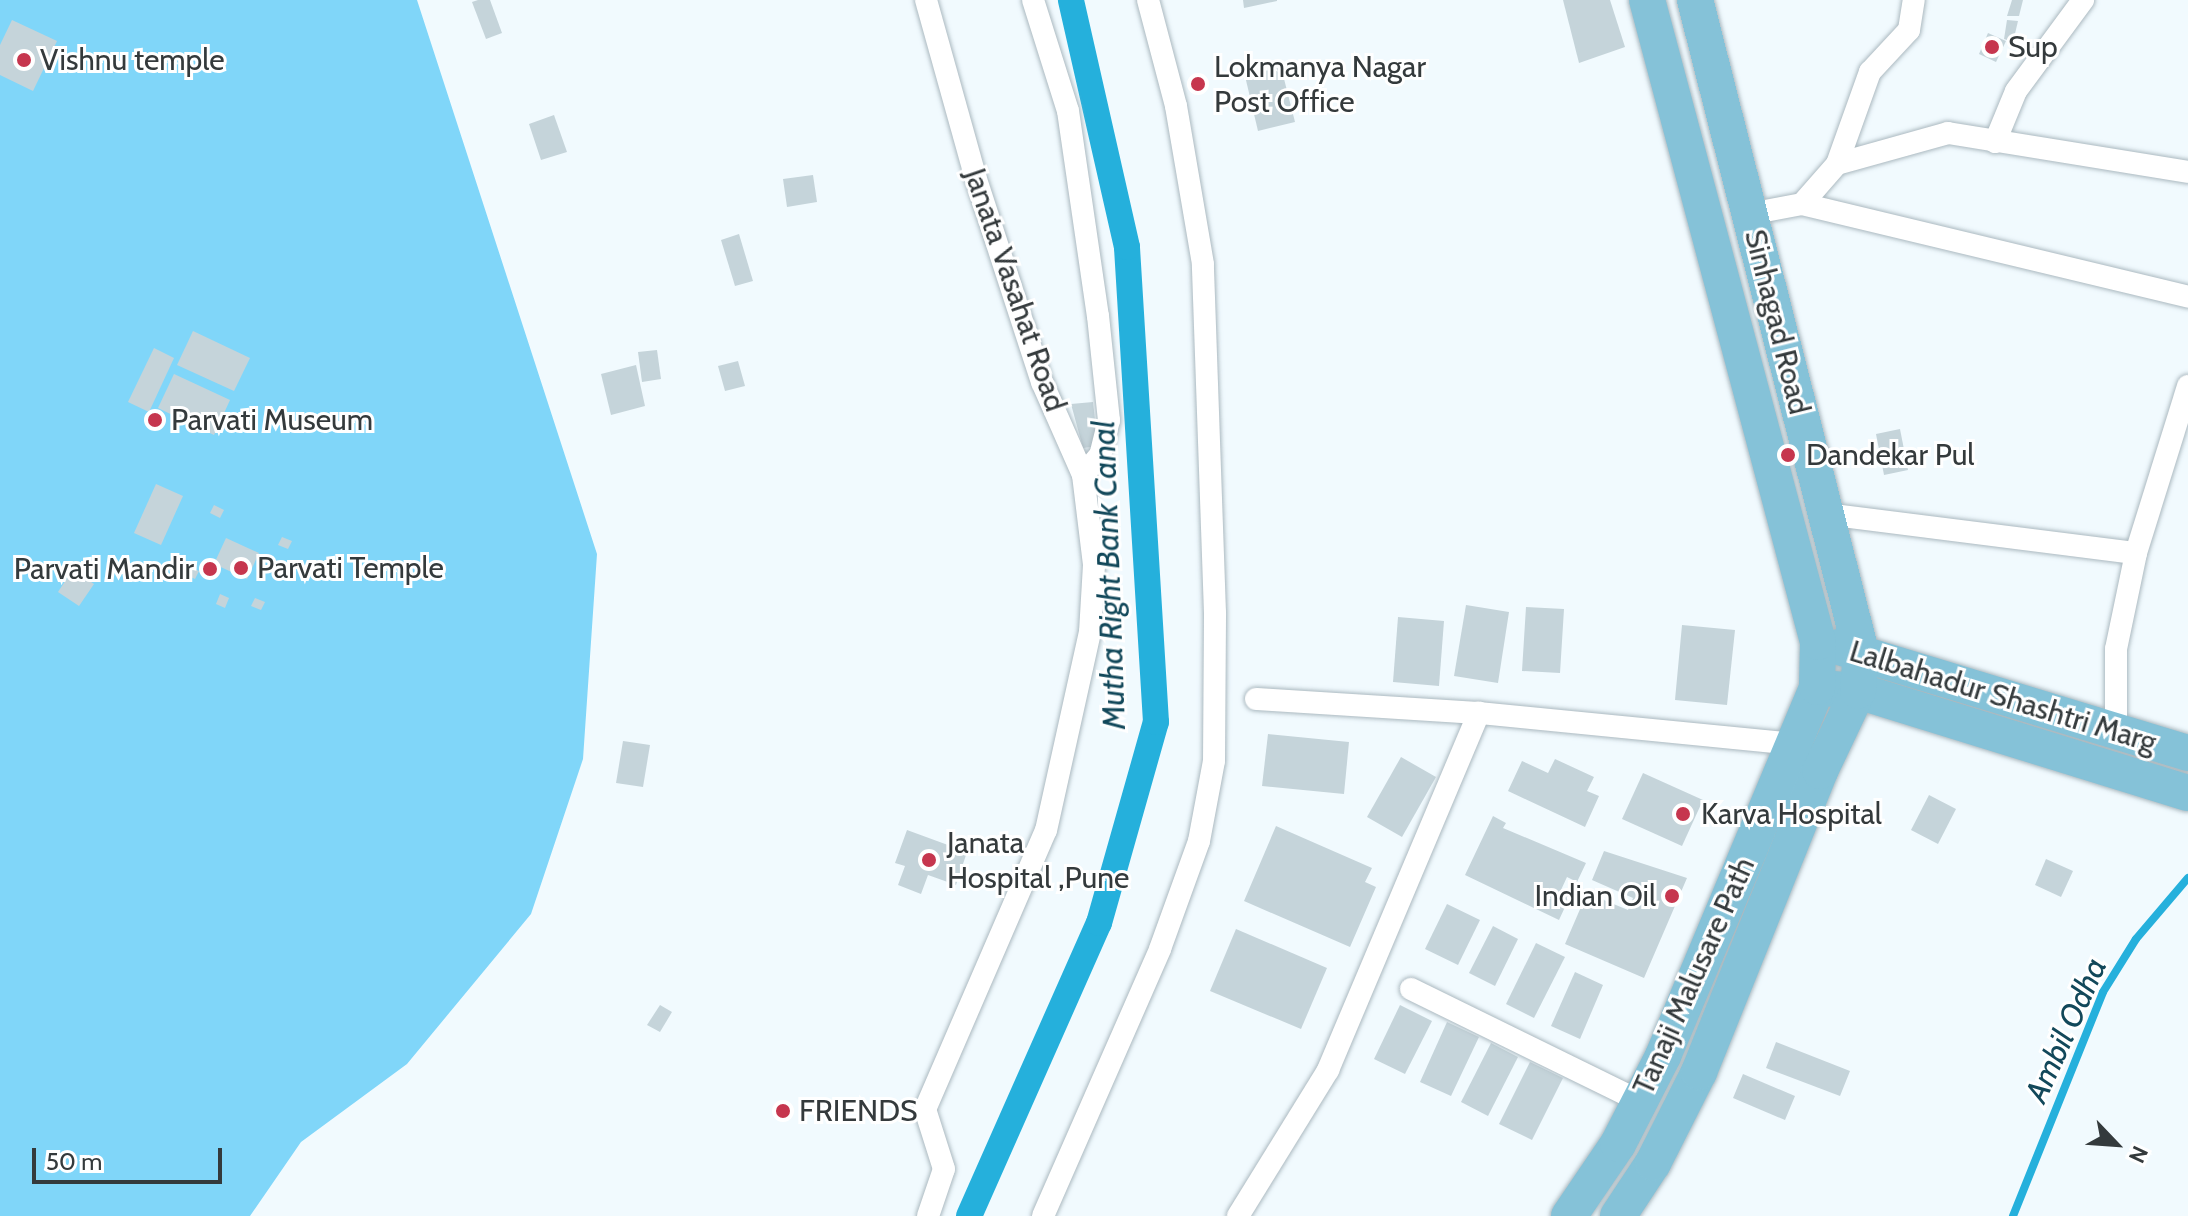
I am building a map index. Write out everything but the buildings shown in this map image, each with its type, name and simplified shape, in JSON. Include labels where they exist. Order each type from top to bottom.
[{"type":"main road","name":"Sinhagad Road","points":[[1647,0],[1818,642],[1817,684]]},
{"type":"main road","name":"Sinhagad Road","points":[[1695,0],[1861,652],[1858,691]]},
{"type":"main road","points":[[1696,185],[1738,172]]},
{"type":"main road","name":"Lalbahadur Shashtri Marg","points":[[1818,642],[1861,652],[2188,753]]},
{"type":"main road","name":"Lalbahadur Shashtri Marg","points":[[1817,684],[1858,691],[2188,793]]},
{"type":"main road","name":"Tanaji Malusare Path","points":[[1569,1216],[1640,1101],[1796,744],[1817,684]]},
{"type":"main road","name":"Tanaji Malusare Path","points":[[1618,1216],[1653,1163],[1725,1010],[1820,771],[1858,691]]},
{"type":"main road","points":[[1688,995],[1725,1010]]},
{"type":"street","name":"Janata Vasahat Road","points":[[926,0],[975,176],[1042,382],[1083,475],[1094,565],[1090,632],[1046,830],[925,1109],[944,1169],[928,1216]]},
{"type":"street","points":[[1033,0],[1068,111],[1098,316],[1109,420],[1100,455],[1083,475]]},
{"type":"street","points":[[1043,1216],[1160,949],[1199,841],[1214,761],[1215,613],[1203,264],[1176,106],[1148,0]]},
{"type":"street","points":[[1802,204],[1837,164],[1870,72],[1909,30],[1914,0]]},
{"type":"street","points":[[1995,142],[2016,91],[2083,0]]},
{"type":"street","points":[[1837,164],[1948,133],[2188,172]]},
{"type":"street","points":[[1749,214],[1802,204],[2188,297]]},
{"type":"street","points":[[2116,731],[2116,649],[2136,553],[2188,386]]},
{"type":"street","points":[[1826,514],[2136,553]]},
{"type":"street","points":[[1256,699],[1479,713],[1796,744]]},
{"type":"street","points":[[1238,1216],[1328,1070],[1479,713]]},
{"type":"street","points":[[1411,989],[1640,1101]]},
{"type":"shaded area","points":[[0,0],[417,0],[597,554],[583,759],[531,914],[407,1064],[301,1142],[250,1216],[0,1216]]},
{"type":"waterway","name":"Mutha Right Bank Canal","points":[[969,1216],[1099,923],[1156,722],[1127,247],[1071,0]]},
{"type":"waterway","name":"Ambil Odha","points":[[2013,1216],[2103,992],[2136,939],[2188,878]]},
{"type":"place","name":"Sup","points":[[1992,47]]},
{"type":"place","name":"Vishnu temple","points":[[24,60]]},
{"type":"place","name":"Lokmanya Nagar Post Office","points":[[1198,84]]},
{"type":"place","name":"Parvati Museum","points":[[155,420]]},
{"type":"place","name":"Dandekar Pul","points":[[1788,455]]},
{"type":"place","name":"Parvati Temple","points":[[241,568]]},
{"type":"place","name":"Parvati Mandir","points":[[210,569]]},
{"type":"place","name":"Karva Hospital","points":[[1683,814]]},
{"type":"place","name":"Janata Hospital ,Pune","points":[[929,860]]},
{"type":"place","name":"Indian Oil","points":[[1672,896]]},
{"type":"place","name":"FRIENDS","points":[[783,1111]]}]
